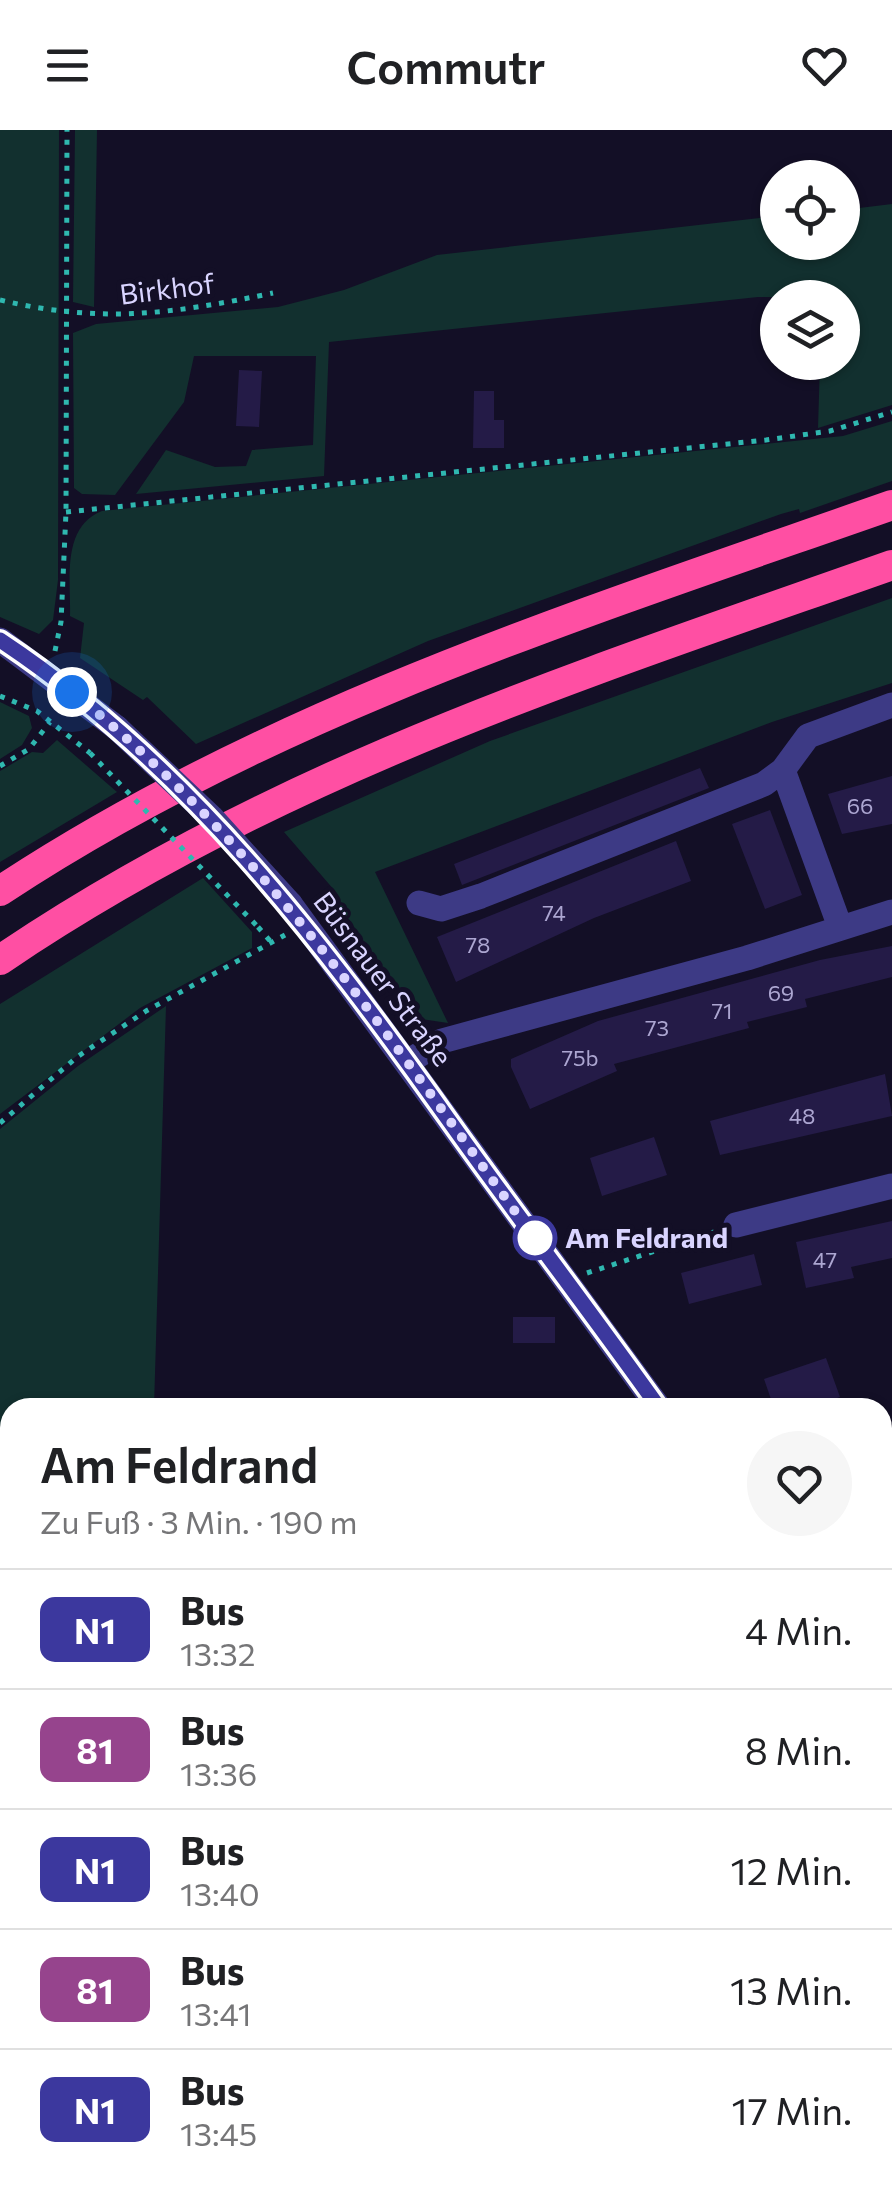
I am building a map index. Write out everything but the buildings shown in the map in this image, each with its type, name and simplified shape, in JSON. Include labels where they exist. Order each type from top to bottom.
[{"type":"highway","points":[[0,891],[123,816],[289,731],[659,586],[892,505]]},
{"type":"highway","points":[[0,960],[147,869],[328,774],[498,706],[892,565]]},
{"type":"street","name":"Büsnauer Straße","points":[[0,640],[117,728],[211,817],[290,904],[409,1061],[653,1398]]},
{"type":"street","points":[[419,903],[441,908],[481,896],[764,784],[783,770],[808,736],[892,705]]},
{"type":"street","points":[[783,770],[840,927]]},
{"type":"street","points":[[409,1061],[442,1041],[747,958],[892,912]]},
{"type":"street","points":[[736,1224],[892,1186]]},
{"type":"path","points":[[50,674],[61,622],[66,512],[64,315],[68,130]]},
{"type":"path","name":"Birkhof","points":[[0,300],[64,315],[150,312],[273,294]]},
{"type":"path","points":[[66,512],[766,440],[830,430],[892,412]]},
{"type":"path","points":[[0,696],[50,722],[90,753],[272,942],[132,1020],[77,1058],[0,1123]]},
{"type":"path","points":[[0,766],[28,749],[50,722]]},
{"type":"path","points":[[568,1283],[736,1224]]},
{"type":"green space","points":[[0,130],[59,130],[58,580],[53,620],[39,634],[0,617]]},
{"type":"green space","points":[[75,130],[97,130],[94,307],[73,302]]},
{"type":"green space","points":[[892,204],[892,405],[818,428],[819,380],[860,380],[860,280],[760,280],[760,297],[329,342],[324,476],[136,494],[166,450],[215,467],[246,466],[252,450],[313,445],[316,356],[194,356],[184,402],[115,495],[82,494],[74,488],[73,333],[96,324],[278,307],[344,290],[437,255],[760,218],[760,260],[860,260],[860,208]]},
{"type":"green space","points":[[892,421],[892,481],[800,513],[799,509],[781,514],[428,641],[196,744],[147,697],[143,700],[80,658],[84,623],[70,616],[71,556],[80,529],[102,511],[843,436]]},
{"type":"green space","points":[[892,598],[892,683],[772,722],[375,872],[448,1023],[408,1017],[331,895],[335,891],[284,832],[490,741]]},
{"type":"green space","points":[[0,702],[29,716],[32,728],[22,745],[0,759]]},
{"type":"green space","points":[[57,740],[117,792],[0,862],[0,771],[32,752],[43,753]]},
{"type":"green space","points":[[203,878],[252,932],[252,948],[140,1008],[0,1114],[0,1004]]},
{"type":"green space","points":[[166,1006],[154,1398],[0,1398],[0,1129],[78,1066]]},
{"type":"bus line","name":"N1","points":[[0,640],[117,728],[211,817],[290,904],[409,1061],[652,1398]]},
{"type":"place","name":"Am Feldrand","points":[[535,1238]]},
{"type":"route","points":[[72,692],[117,728],[211,817],[290,904],[409,1061],[538,1243],[535,1238]]}]
